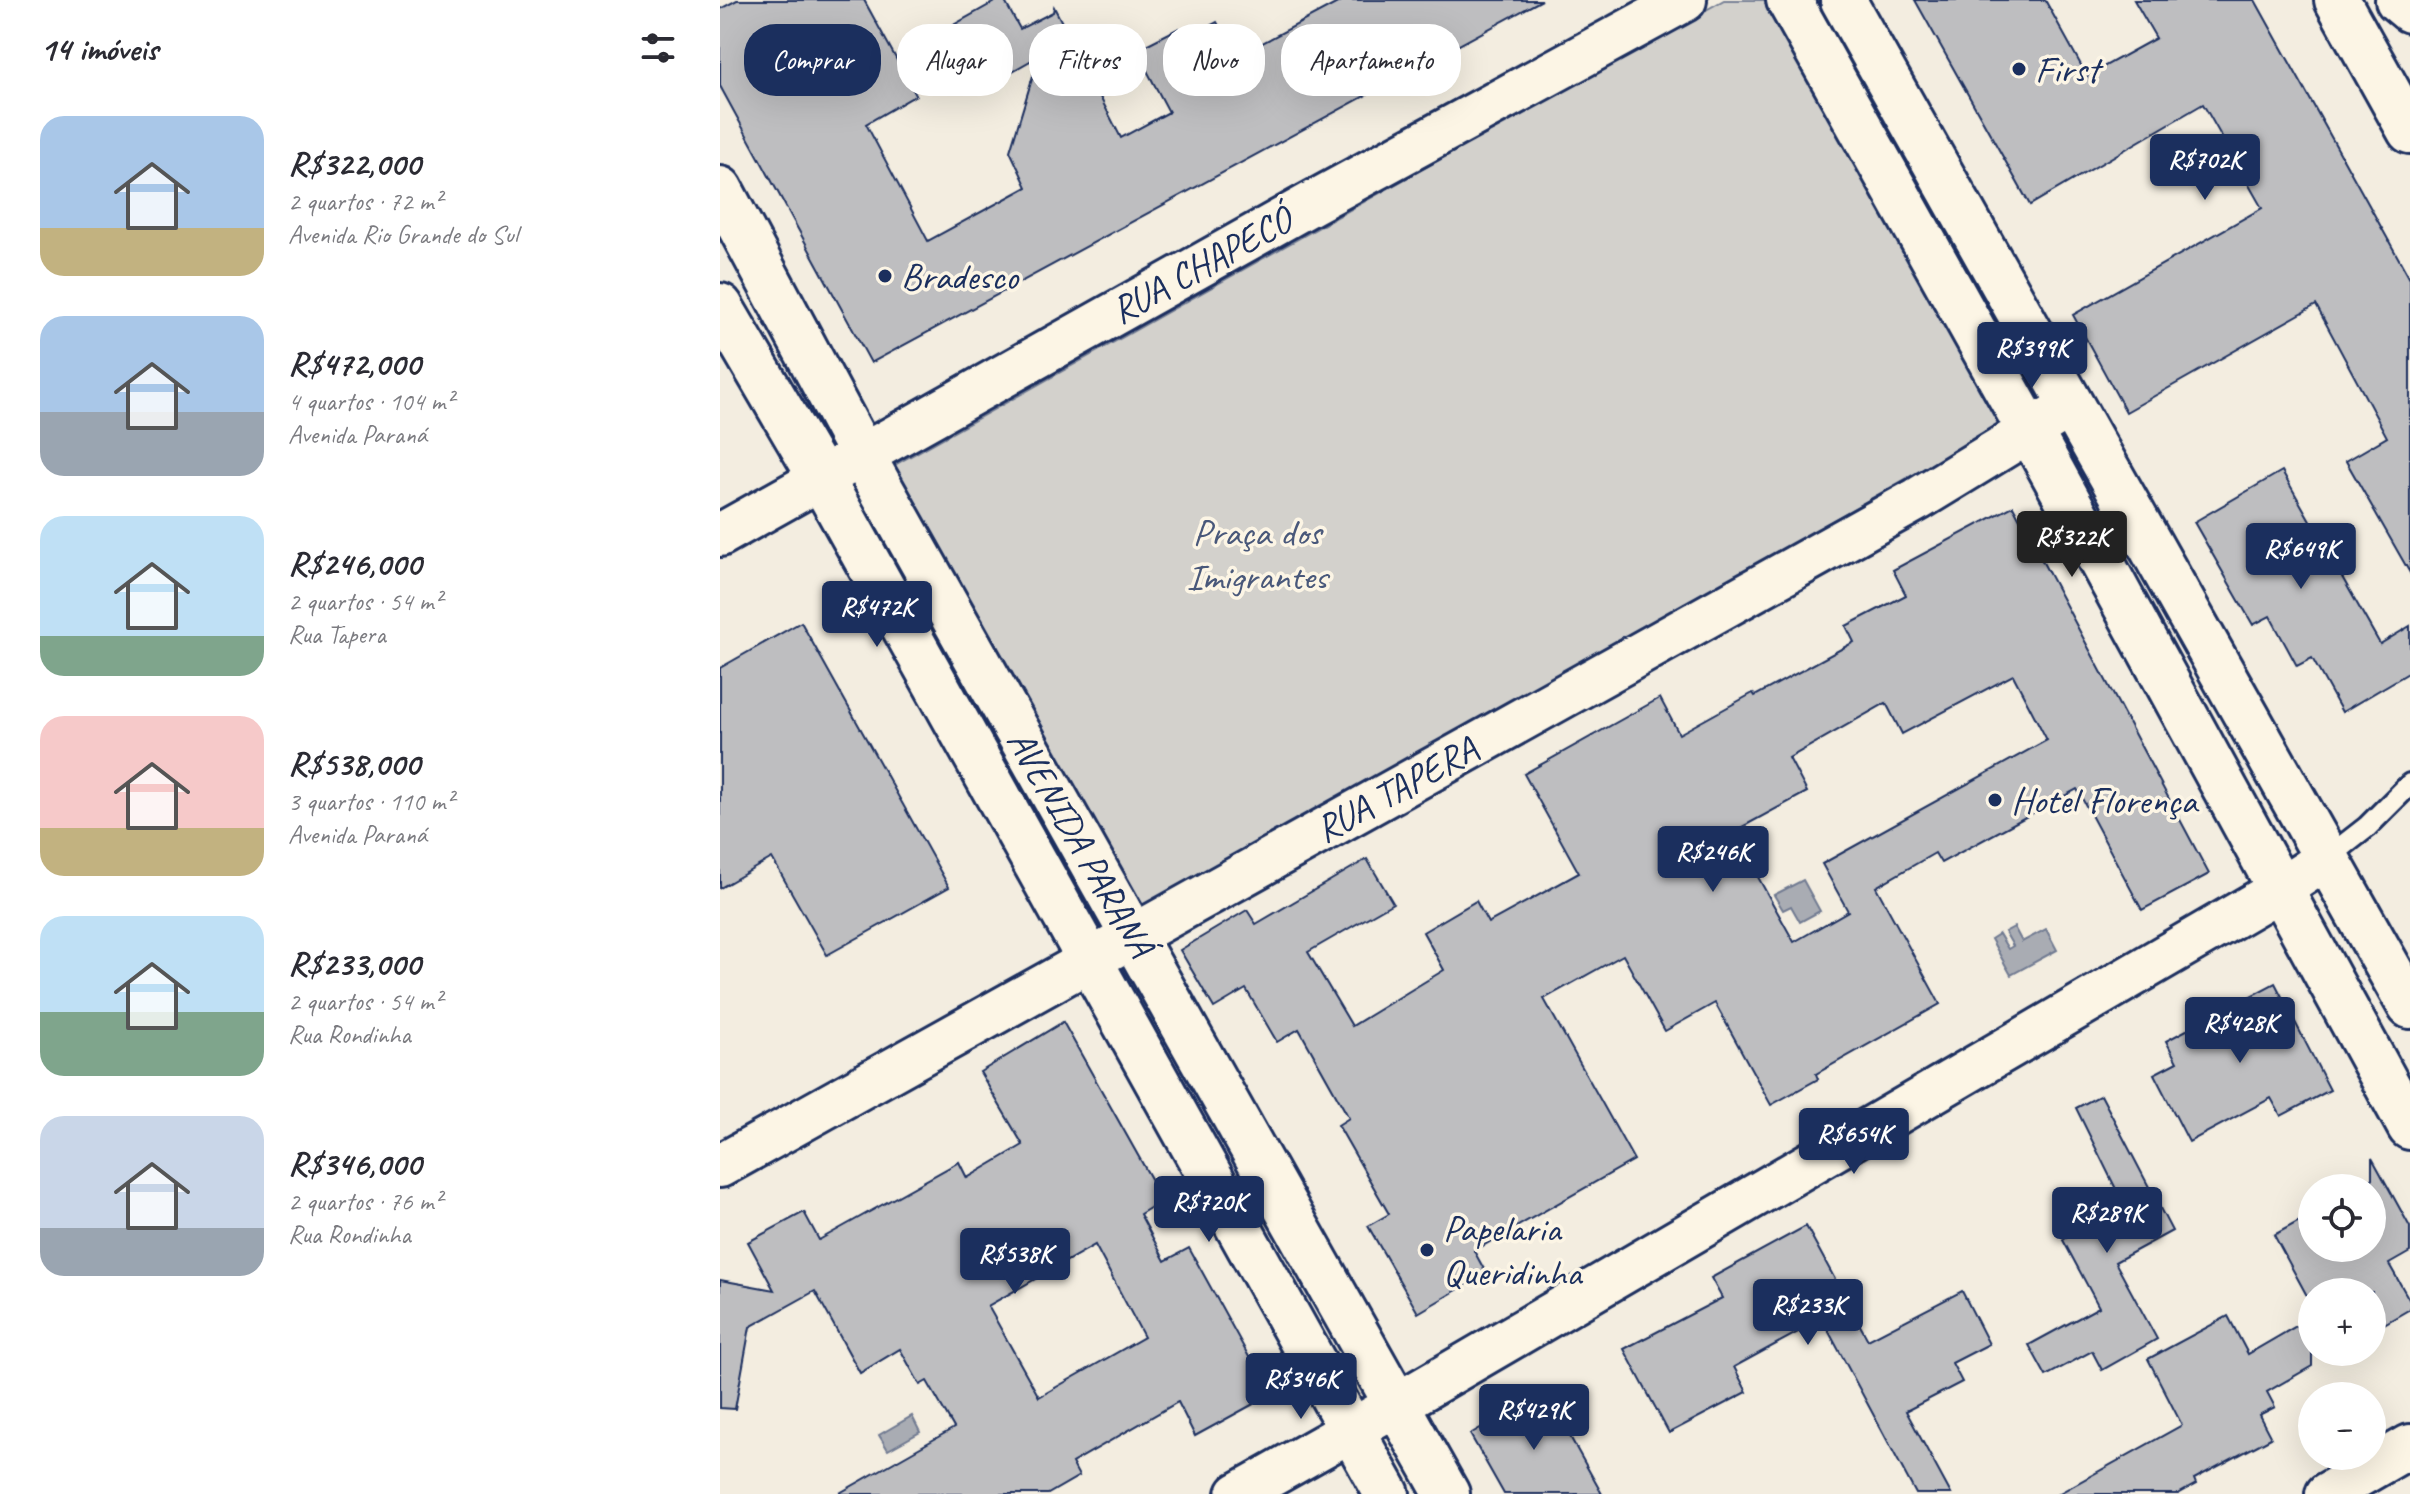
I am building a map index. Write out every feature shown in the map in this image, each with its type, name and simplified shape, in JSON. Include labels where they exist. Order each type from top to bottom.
[{"type":"main road","points":[[1789,0],[2030,431],[2410,1127]]},
{"type":"main road","points":[[1843,0],[2410,1006]]},
{"type":"main road","points":[[2337,0],[2410,131]]},
{"type":"main road","points":[[2398,0],[2410,10]]},
{"type":"main road","name":"AVENIDA PARANÁ","points":[[720,189],[862,455],[1447,1494]]},
{"type":"main road","name":"AVENIDA PARANÁ","points":[[720,306],[821,478],[1387,1494]]},
{"type":"street","name":"RUA CHAPECÓ","points":[[720,535],[1312,203],[1685,0]]},
{"type":"street","name":"RUA TAPERA","points":[[720,1166],[1918,499],[2070,406]]},
{"type":"street","points":[[1238,1494],[2279,890],[2326,859]]},
{"type":"street","points":[[2327,1494],[2410,1446]]},
{"type":"lane","points":[[2326,859],[2367,827],[2410,784]]},
{"type":"green space","name":"Praça dos Imigrantes","points":[[1724,0],[1767,0],[2009,420],[1144,913],[893,466]]},
{"type":"shaded area","points":[[1803,880],[1820,911],[1800,922],[1791,906],[1783,910],[1774,895]]},
{"type":"shaded area","points":[[2014,927],[2022,942],[2046,929],[2057,950],[2011,975],[1991,939],[1999,934],[2008,949],[2013,946],[2005,932]]},
{"type":"shaded area","points":[[912,1416],[920,1432],[888,1450],[879,1435]]},
{"type":"building","points":[[737,0],[864,0],[877,24],[744,24],[744,96],[881,96],[881,31],[897,60],[897,96],[914,96],[866,124],[928,241],[1027,187],[1010,151],[1029,89],[1029,96],[1100,96],[1121,138],[1169,112],[1147,71],[1147,44],[1163,36],[1163,96],[1265,96],[1265,42],[1281,33],[1281,96],[1365,96],[871,363],[720,86],[720,9]]},
{"type":"building","points":[[998,0],[1004,0],[1020,29],[1029,24],[1029,62],[1013,71],[1013,24],[955,24]]},
{"type":"building","points":[[1343,0],[1542,0],[1461,44],[1461,24],[1298,24]]},
{"type":"building","points":[[1915,0],[2045,0],[2087,76],[2156,38],[2134,0],[2255,0],[2410,279],[2410,573],[2346,461],[2387,437],[2316,305],[2126,412],[2073,315],[2262,208],[2203,104],[2030,205]]},
{"type":"building","points":[[1054,7],[1063,24],[1030,24],[1053,12]]},
{"type":"building","points":[[2282,471],[2380,644],[2410,626],[2410,672],[2342,712],[2312,658],[2297,666],[2270,616],[2253,625],[2194,522]]},
{"type":"building","points":[[2013,506],[2209,874],[2142,910],[2077,789],[1941,863],[1935,853],[1876,887],[1940,1004],[1816,1074],[1818,1079],[1771,1105],[1715,1003],[1665,1031],[1623,955],[1544,999],[1634,1160],[1474,1251],[1486,1273],[1418,1313],[1368,1226],[1389,1214],[1338,1125],[1349,1118],[1299,1029],[1277,1042],[1246,989],[1214,1008],[1180,950],[1247,910],[1256,924],[1367,859],[1393,903],[1308,952],[1352,1026],[1444,970],[1423,932],[1476,901],[1488,923],[1579,873],[1524,774],[1660,698],[1679,734],[1854,642],[1846,626],[1906,595],[1893,570]],"holes":[[[2013,675],[2047,740],[1822,864],[1848,911],[1794,942],[1733,832],[1807,792],[1789,758],[1886,703],[1902,734]]]},
{"type":"building","points":[[801,622],[949,887],[827,955],[772,858],[720,888],[720,668]]},
{"type":"building","points":[[2275,983],[2330,1090],[2281,1116],[2271,1098],[2189,1142],[2154,1074],[2177,1062],[2166,1041]]},
{"type":"building","points":[[1063,1022],[1163,1200],[1140,1214],[1165,1261],[1189,1248],[1270,1395],[1195,1436],[1178,1402],[1072,1463],[1079,1476],[1048,1494],[838,1494],[954,1428],[927,1381],[920,1385],[900,1349],[860,1373],[815,1291],[750,1327],[735,1409],[720,1408],[720,1280],[774,1290],[748,1242],[804,1212],[819,1240],[959,1162],[967,1178],[1023,1145],[980,1072]],"holes":[[[1095,1245],[1144,1337],[1039,1397],[988,1306]]]},
{"type":"building","points":[[2101,1095],[2172,1231],[2115,1262],[2157,1339],[2102,1370],[2092,1351],[2046,1376],[2029,1345],[2099,1307],[2063,1240],[2078,1231],[2069,1215],[2116,1189],[2076,1108]]},
{"type":"building","points":[[2372,1158],[2381,1174],[2372,1174]]},
{"type":"building","points":[[2386,1183],[2410,1227],[2410,1252],[2389,1264],[2410,1301],[2410,1309],[2386,1323],[2386,1278],[2298,1279],[2274,1235],[2298,1222],[2298,1262],[2386,1262]]},
{"type":"building","points":[[1806,1226],[1868,1340],[1962,1291],[1989,1344],[1952,1363],[1962,1382],[1906,1411],[1951,1494],[1916,1494],[1822,1319],[1734,1367],[1747,1392],[1669,1433],[1624,1349],[1722,1298],[1711,1278]]},
{"type":"building","points":[[2228,1316],[2248,1354],[2298,1325],[2298,1366],[2312,1366],[2267,1392],[2275,1407],[2259,1415],[2271,1438],[2194,1479],[2196,1484],[2178,1494],[2058,1494],[2182,1425],[2148,1359]]},
{"type":"building","points":[[1545,1391],[1602,1494],[1504,1494],[1470,1434]]},
{"type":"place","name":"First","points":[[2019,69]]},
{"type":"place","name":"Bradesco","points":[[885,276]]},
{"type":"place","name":"Hotel Florença","points":[[1995,800]]},
{"type":"place","name":"Papelaria Queridinha","points":[[1427,1250]]}]
